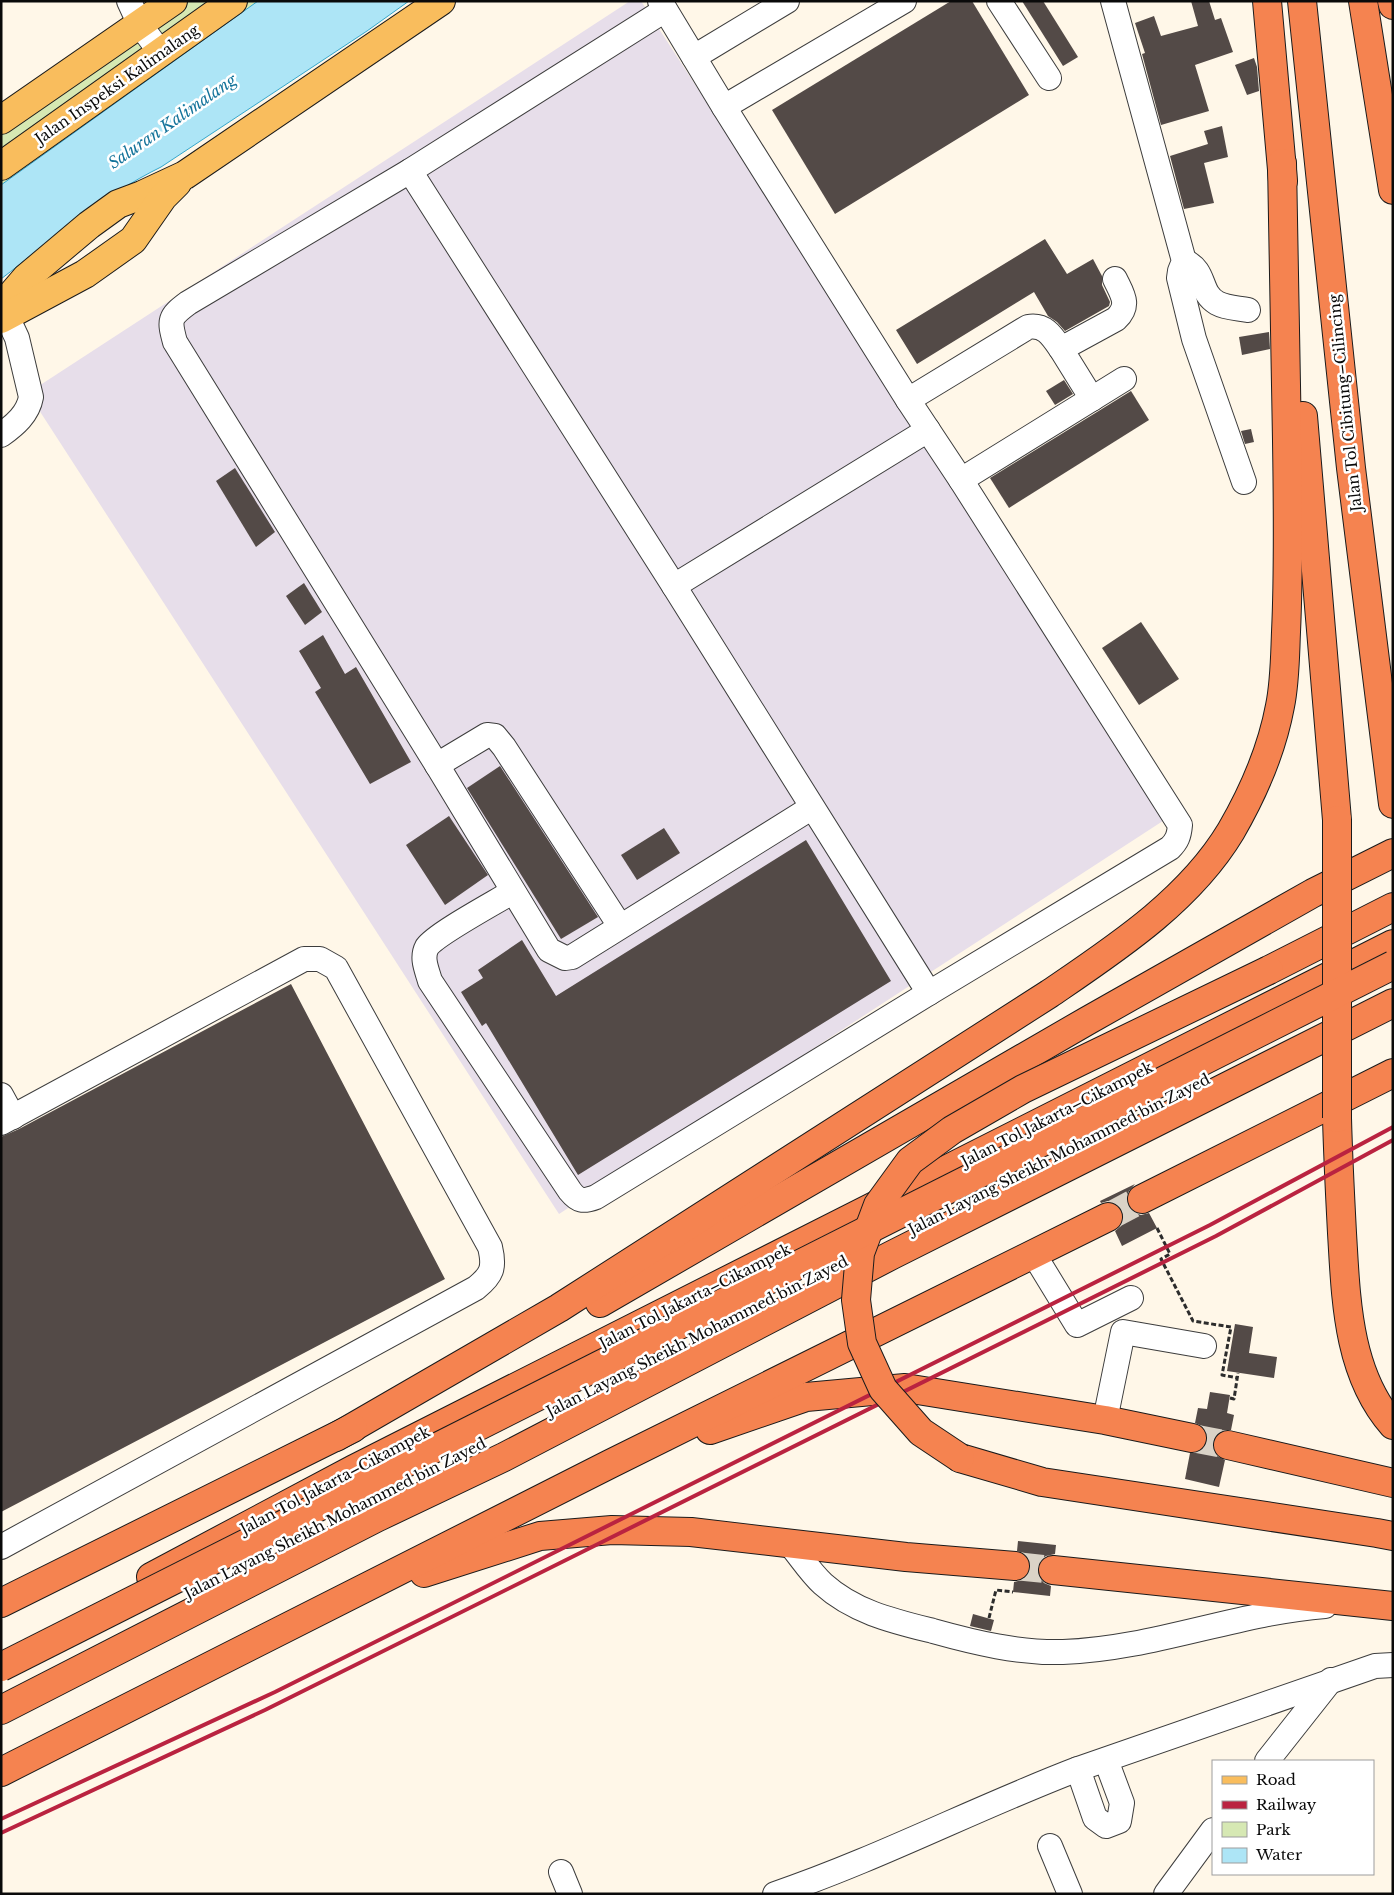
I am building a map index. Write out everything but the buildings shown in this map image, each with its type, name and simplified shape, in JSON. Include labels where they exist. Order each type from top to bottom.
[{"type":"highway","points":[[1267,1],[1337,820],[1337,1118],[1346,1287],[1352,1338],[1360,1367],[1373,1396],[1393,1425]]},
{"type":"highway","name":"Jalan Tol Cibitung–Cilincing","points":[[1302,1],[1351,468],[1375,650],[1391,798]]},
{"type":"highway","points":[[1363,1],[1393,190]]},
{"type":"highway","points":[[336,1437],[559,1308],[1049,994],[1123,944],[1201,872],[1230,832],[1253,789],[1268,751],[1280,705],[1286,651],[1289,573],[1282,162]]},
{"type":"highway","points":[[1,1603],[544,1336],[1313,893],[1393,853]]},
{"type":"highway","points":[[1393,908],[1023,1089],[952,1130],[910,1161],[878,1205],[860,1252],[856,1300],[862,1343],[882,1389],[921,1432],[960,1458],[1042,1482],[1393,1536]]},
{"type":"highway","name":"Jalan Tol Jakarta–Cikampek","points":[[1,1655],[354,1469],[1393,944]]},
{"type":"highway","name":"Jalan Layang Sheikh Mohammed bin Zayed","points":[[1,1667],[1393,965]]},
{"type":"highway","name":"Jalan Layang Sheikh Mohammed bin Zayed","points":[[1,1686],[1393,985]]},
{"type":"highway","points":[[1,1710],[378,1518],[504,1457],[900,1251],[1393,1003]]},
{"type":"highway","points":[[1142,1199],[1393,1073]]},
{"type":"highway","points":[[1,1772],[610,1464],[1108,1216]]},
{"type":"highway","points":[[610,1464],[806,1397],[905,1388],[985,1399],[1106,1420],[1192,1438]]},
{"type":"highway","points":[[1228,1445],[1393,1483]]},
{"type":"highway","points":[[344,1599],[540,1536],[626,1530],[692,1532],[906,1556],[1014,1579]]},
{"type":"highway","points":[[1053,1570],[1393,1606]]},
{"type":"main road","points":[[1,120],[134,13],[173,1]]},
{"type":"main road","name":"Jalan Inspeksi Kalimalang","points":[[1,166],[233,1]]},
{"type":"main road","points":[[3,312],[26,278],[118,204],[185,175],[441,1]]},
{"type":"main road","points":[[3,312],[85,274],[133,240],[163,197],[185,175]]},
{"type":"street","points":[[694,57],[787,1]]},
{"type":"street","points":[[724,108],[904,1]]},
{"type":"street","points":[[999,1],[1049,78]]},
{"type":"street","points":[[1114,1],[1184,261],[1179,278],[1194,339],[1244,482]]},
{"type":"street","points":[[512,892],[440,936],[427,947],[424,960],[430,981],[570,1191],[577,1200],[585,1201],[596,1197],[1170,848],[1180,835],[1180,825],[961,480],[908,400],[662,6],[410,171],[188,303],[175,312],[170,325],[175,342],[437,765],[512,892],[549,950],[565,958],[572,957],[811,808]]},
{"type":"street","points":[[134,13],[161,53]]},
{"type":"street","points":[[410,171],[674,586],[811,808],[929,993]]},
{"type":"street","points":[[1184,261],[1197,270],[1204,287],[1215,302],[1223,306],[1248,310]]},
{"type":"street","points":[[1061,349],[1122,314],[1125,301],[1115,279]]},
{"type":"street","points":[[1,435],[11,428],[23,415],[29,406],[31,396],[18,338],[3,312]]},
{"type":"street","points":[[908,400],[1028,326],[1042,328],[1049,333],[1092,399]]},
{"type":"street","points":[[961,480],[1124,379]]},
{"type":"street","points":[[674,586],[928,430]]},
{"type":"street","points":[[437,765],[487,735],[495,736],[620,926]]},
{"type":"street","points":[[1,1094],[7,1120],[304,959],[320,959],[336,968],[490,1247],[493,1260],[489,1278],[476,1288],[1,1547]]},
{"type":"street","points":[[1033,1253],[1077,1325],[1131,1298]]},
{"type":"street","points":[[1106,1420],[1123,1332],[1204,1346]]},
{"type":"street","points":[[788,1543],[821,1582],[848,1602],[864,1610],[884,1618],[975,1642],[1029,1651],[1097,1650],[1137,1643],[1279,1611],[1364,1603]]},
{"type":"street","points":[[775,1894],[861,1861],[1078,1769],[1331,1680],[1375,1666],[1393,1665]]},
{"type":"street","points":[[1268,1760],[1331,1680]]},
{"type":"street","points":[[1078,1769],[1095,1818],[1106,1826],[1119,1821],[1122,1803],[1106,1760]]},
{"type":"street","points":[[1166,1894],[1212,1831]]},
{"type":"street","points":[[1050,1846],[1070,1894]]},
{"type":"path","points":[[1157,1228],[1170,1254],[1161,1259],[1193,1321],[1231,1328],[1222,1375],[1238,1378]]},
{"type":"path","points":[[1230,1398],[1234,1399],[1238,1373]]},
{"type":"path","points":[[989,1618],[996,1590],[1014,1579]]},
{"type":"shaded area","points":[[630,1],[641,1],[1169,817],[559,1214],[28,393]]},
{"type":"green space","points":[[173,1],[258,1],[1,185],[1,120]]},
{"type":"water","name":"Saluran Kalimalang","points":[[258,1],[409,1],[367,31],[161,167],[118,191],[1,279],[1,185]]},
{"type":"tunnel","points":[[1108,1217],[1142,1199]]},
{"type":"tunnel","points":[[1192,1438],[1228,1445]]},
{"type":"tunnel","points":[[1015,1566],[1053,1570]]},
{"type":"railway","points":[[1,1819],[275,1692],[1210,1225],[1393,1127]]},
{"type":"railway","points":[[1,1833],[265,1710],[1216,1236],[1393,1140]]}]
